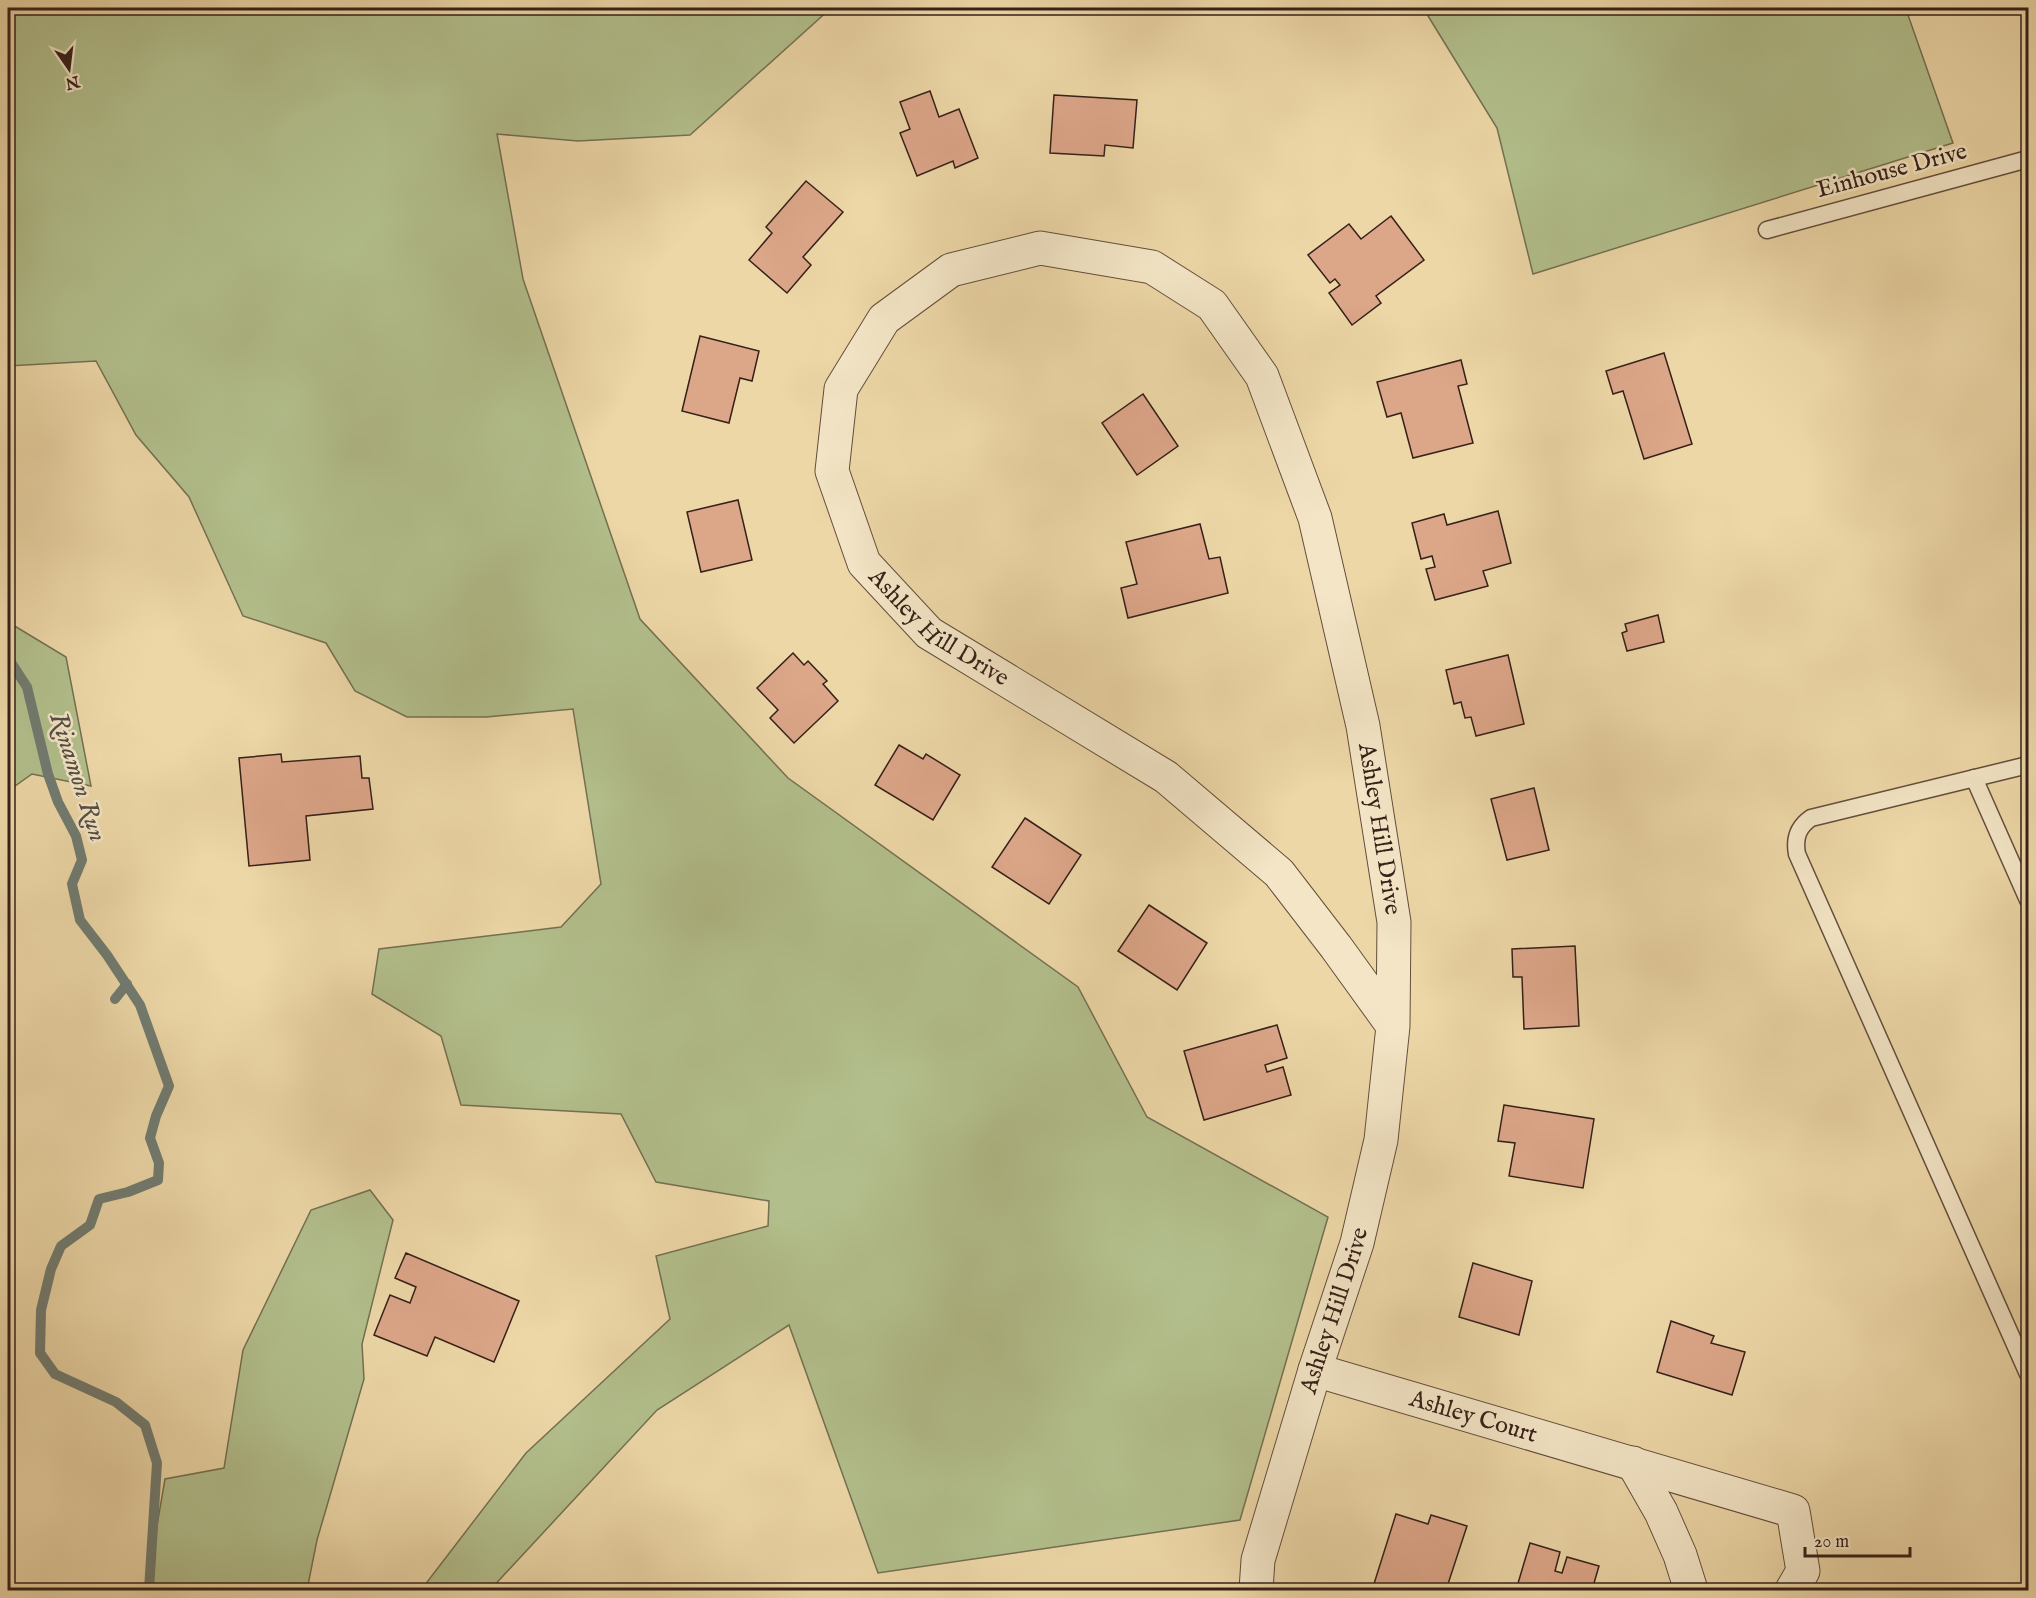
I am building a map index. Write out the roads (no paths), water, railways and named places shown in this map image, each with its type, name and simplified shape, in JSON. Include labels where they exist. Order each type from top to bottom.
[{"type":"street","name":"Ashley Hill Drive","points":[[1256,1590],[1258,1560],[1315,1370],[1357,1243],[1381,1140],[1393,1026],[1394,922],[1363,726],[1315,518],[1262,376],[1212,305],[1152,267],[1040,248],[951,270],[884,319],[841,388],[832,471],[864,563],[929,633],[1166,777],[1279,873],[1393,1026]]},
{"type":"street","name":"Ashley Court","points":[[1315,1370],[1794,1511],[1803,1571],[1792,1590]]},
{"type":"street","points":[[1633,1463],[1661,1512],[1680,1555],[1691,1590]]},
{"type":"lane","name":"Einhouse Drive","points":[[1767,230],[2028,159]]},
{"type":"lane","points":[[2028,765],[1811,818],[1799,830],[1795,846],[2028,1374]]},
{"type":"lane","points":[[1974,778],[2028,900]]},
{"type":"waterway","name":"Rinamon Run","points":[[8,658],[27,687],[48,774],[58,802],[76,836],[82,860],[72,884],[80,920],[107,955],[140,1005],[169,1086],[156,1116],[150,1138],[159,1163],[158,1180],[128,1192],[99,1199],[90,1225],[61,1246],[51,1269],[41,1310],[40,1353],[55,1374],[116,1402],[145,1425],[157,1463],[149,1590]]},
{"type":"waterway","points":[[115,999],[127,984]]}]
